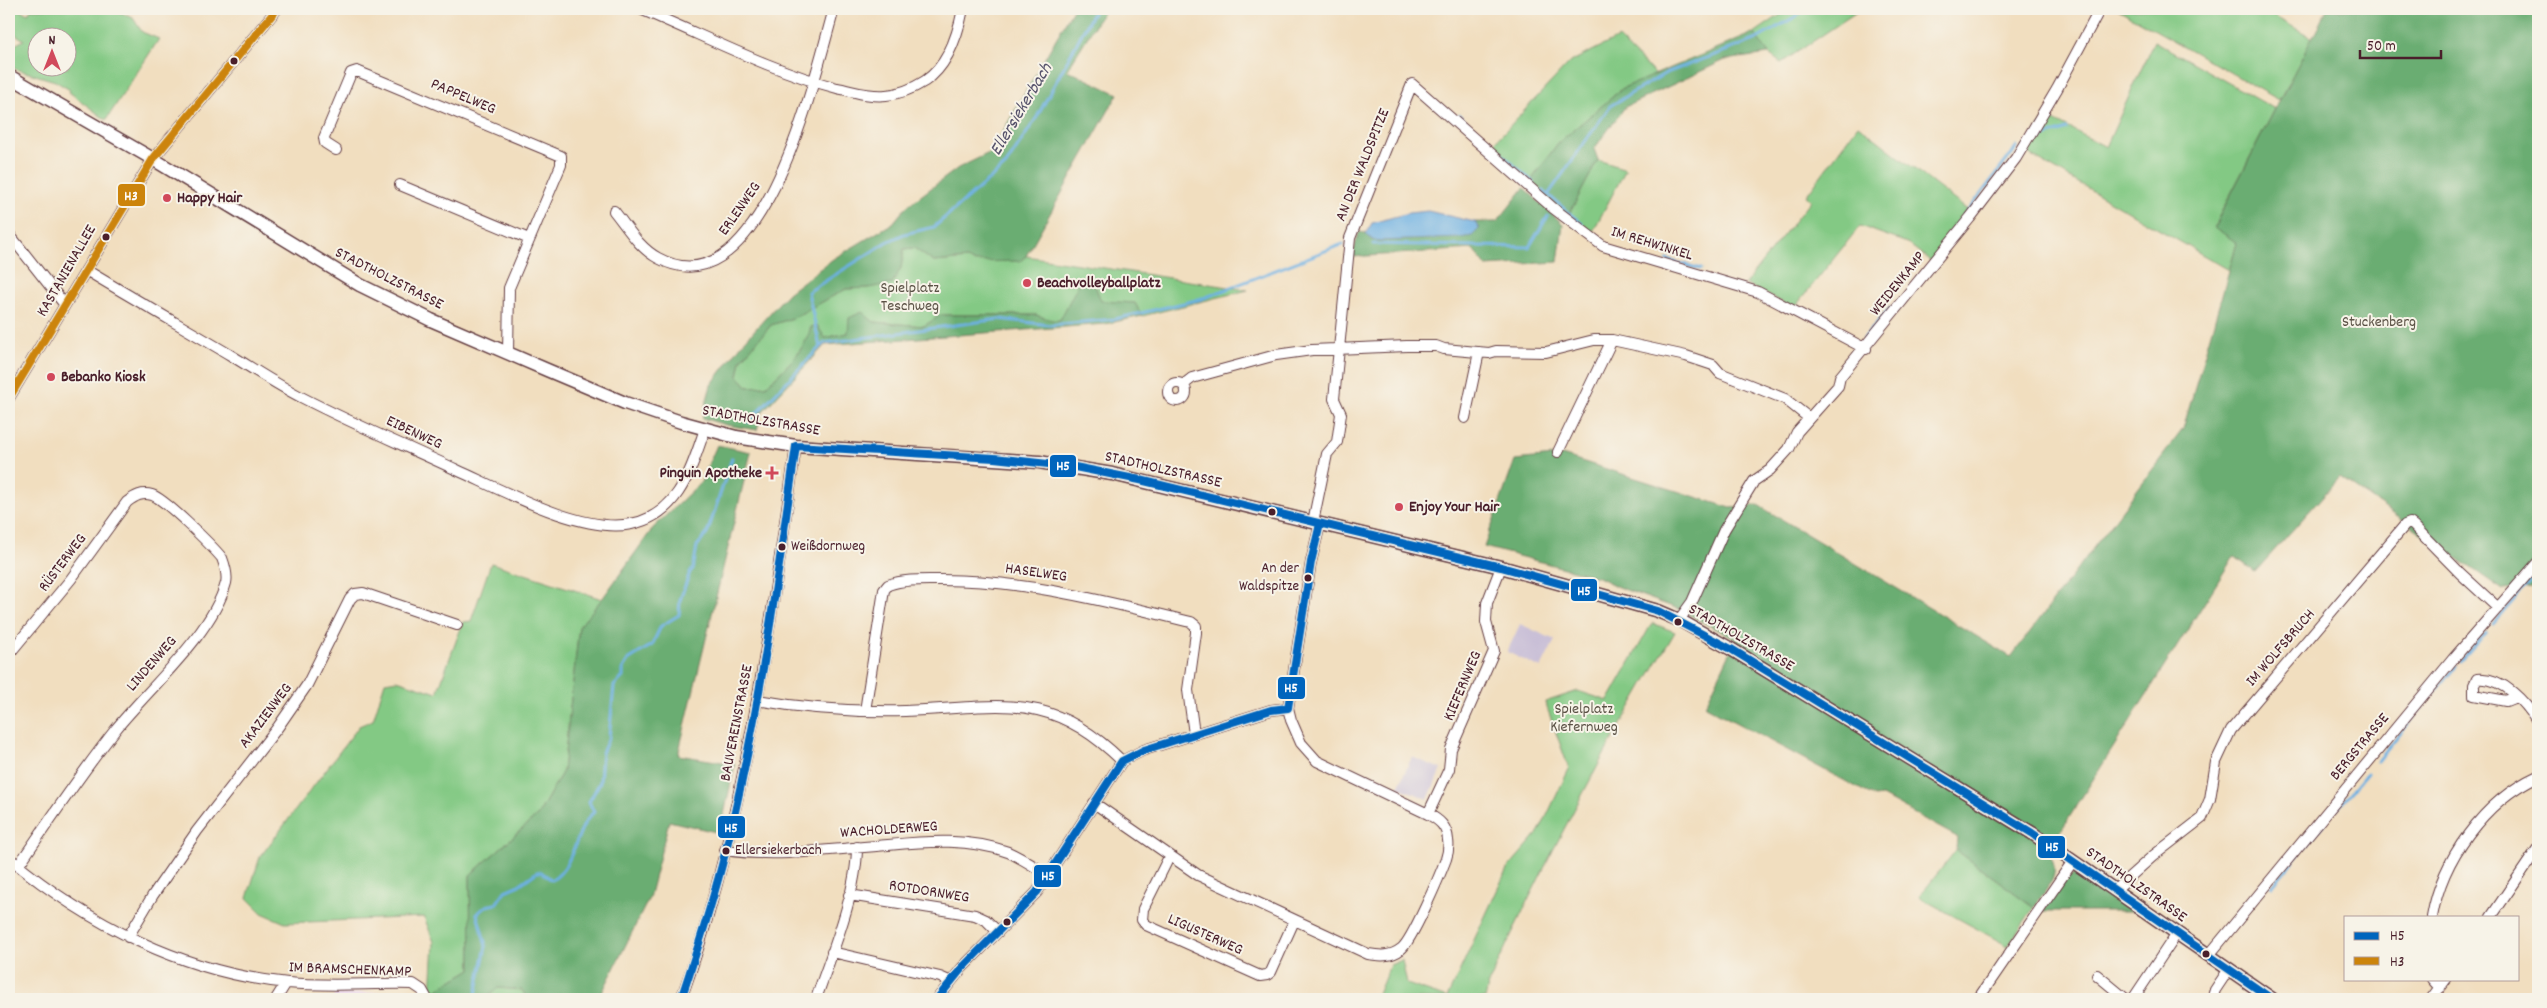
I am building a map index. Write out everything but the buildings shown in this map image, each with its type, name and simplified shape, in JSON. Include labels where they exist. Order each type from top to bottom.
[{"type":"street","name":"KASTANIENALLEE","points":[[9,398],[153,159],[277,9]]},
{"type":"street","points":[[640,9],[657,12],[813,81],[851,91],[885,95],[926,81],[946,58],[958,30],[963,9]]},
{"type":"street","name":"ERLENWEG","points":[[614,211],[646,249],[665,261],[694,264],[716,259],[736,245],[771,194],[793,145],[834,9]]},
{"type":"street","name":"WEIDENKAMP","points":[[1679,620],[1692,602],[1724,530],[1750,488],[1788,449],[1797,432],[1838,386],[1840,377],[1866,348],[2016,158],[2057,89],[2100,9]]},
{"type":"street","name":"PAPPELWEG","points":[[336,150],[325,143],[324,138],[349,78],[352,73],[357,71],[561,156],[561,166],[509,288],[508,353]]},
{"type":"street","name":"STADTHOLZSTRASSE","points":[[9,76],[153,159],[360,285],[508,353],[625,403],[736,437],[796,446],[857,452],[994,458],[1075,467],[1501,567],[1632,602],[1679,620],[1992,808],[2073,860],[2272,999]]},
{"type":"street","name":"IM REHWINKEL","points":[[1412,84],[1553,208],[1602,246],[1758,292],[1866,348]]},
{"type":"street","name":"AN DER WALDSPITZE","points":[[1288,708],[1327,454],[1337,442],[1341,414],[1334,399],[1350,238],[1412,84]]},
{"type":"street","points":[[400,185],[530,239]]},
{"type":"street","points":[[9,234],[65,305]]},
{"type":"street","name":"EIBENWEG","points":[[86,270],[303,398],[493,486],[561,515],[586,522],[614,526],[631,524],[664,510],[673,502],[682,487],[705,428]]},
{"type":"street","points":[[1183,385],[1192,378],[1276,355],[1338,348],[1436,346],[1444,349],[1479,352],[1546,352],[1594,340],[1612,340],[1686,356],[1713,365],[1720,373],[1785,400],[1809,418]]},
{"type":"street","points":[[1558,452],[1612,340]]},
{"type":"street","points":[[1465,418],[1479,352]]},
{"type":"street","name":"BAUVEREINSTRASSE","points":[[681,999],[705,926],[725,850],[757,700],[796,446]]},
{"type":"street","name":"RÜSTERWEG","points":[[9,654],[70,579],[127,502],[135,496],[143,494]]},
{"type":"street","name":"LINDENWEG","points":[[18,866],[116,729],[199,633],[216,606],[226,583],[226,566],[218,553],[158,497],[143,494]]},
{"type":"street","name":"IM WOLFSBRUCH","points":[[2116,890],[2153,856],[2202,818],[2210,799],[2216,762],[2232,730],[2405,525],[2410,523],[2414,526],[2460,574],[2498,608]]},
{"type":"street","name":"BERGSTRASSE","points":[[2209,955],[2325,812],[2538,562]]},
{"type":"street","name":"KIEFERNWEG","points":[[1428,814],[1448,769],[1451,749],[1494,652],[1486,622],[1487,603],[1501,567]]},
{"type":"street","name":"HASELWEG","points":[[865,712],[884,590],[888,585],[924,580],[971,581],[1035,587],[1191,622],[1196,626],[1188,690],[1194,734]]},
{"type":"street","name":"AKAZIENWEG","points":[[128,937],[153,895],[197,831],[278,727],[307,685],[350,598],[355,594],[363,593],[457,625]]},
{"type":"street","points":[[2516,697],[2528,708],[2538,722]]},
{"type":"street","points":[[757,700],[823,710],[865,712],[986,705],[1027,708],[1073,723],[1107,747],[1122,761]]},
{"type":"street","points":[[937,999],[949,981],[1027,903],[1048,875],[1094,803],[1122,761],[1144,750],[1271,710],[1288,708],[1295,730],[1307,751],[1317,761],[1440,821],[1448,841],[1446,858],[1407,942],[1401,949],[1381,957],[1368,954],[1206,879],[1169,856],[1094,803]]},
{"type":"street","points":[[2432,916],[2448,866],[2462,843],[2482,818],[2506,797],[2538,776]]},
{"type":"street","name":"WACHOLDERWEG","points":[[725,850],[749,853],[928,841],[974,844],[1010,853],[1048,875]]},
{"type":"street","points":[[816,999],[849,895],[857,861],[857,847]]},
{"type":"street","points":[[2492,916],[2538,848]]},
{"type":"street","name":"LIGUSTERWEG","points":[[1169,856],[1142,909],[1142,920],[1146,925],[1260,976],[1267,976],[1271,972],[1294,921]]},
{"type":"street","name":"IM BRAMSCHENKAMP","points":[[9,858],[73,906],[128,937],[170,955],[231,974],[286,983],[335,986],[413,984],[422,990],[427,999]]},
{"type":"street","points":[[1978,999],[2073,860]]},
{"type":"street","name":"ROTDORNWEG","points":[[849,895],[975,914],[986,920],[998,932]]},
{"type":"street","points":[[2133,999],[2177,933]]},
{"type":"street","points":[[832,952],[940,977],[949,981]]},
{"type":"street","points":[[2212,999],[2229,969]]},
{"type":"street","points":[[2097,975],[2126,999]]},
{"type":"street","points":[[276,999],[286,983]]},
{"type":"street","points":[[2431,999],[2443,983]]},
{"type":"shaded area","points":[[1520,624],[1555,640],[1541,668],[1507,652]]},
{"type":"shaded area","points":[[1412,757],[1441,769],[1428,799],[1398,787]]},
{"type":"shaded area","points":[[409,993],[417,999],[333,999],[335,994]]},
{"type":"green space","points":[[9,9],[18,9],[28,14],[31,9],[113,9],[133,18],[142,32],[159,39],[106,120],[69,92],[70,90],[55,81],[45,78],[78,78],[78,28],[28,28],[28,73],[9,67],[9,48],[24,40],[9,30]]},
{"type":"green space","points":[[1073,9],[1105,9],[1067,70],[1118,94],[1026,256],[1020,261],[973,262],[967,259],[934,262],[914,248],[904,249],[901,268],[892,284],[846,289],[793,318],[771,325],[741,360],[738,376],[748,387],[766,386],[799,352],[811,327],[817,325],[825,338],[848,333],[849,318],[862,312],[874,322],[924,326],[941,315],[1036,315],[1052,320],[1060,320],[1079,283],[1094,283],[1101,301],[1135,303],[1142,316],[1105,324],[825,345],[762,412],[757,430],[726,425],[702,418],[711,385],[742,344],[788,293],[833,259],[893,223],[906,207],[958,168],[991,152]]},
{"type":"green space","points":[[1789,9],[1861,9],[1781,63],[1769,54],[1754,33]]},
{"type":"green space","points":[[2118,9],[2261,9],[2313,38],[2279,100]]},
{"type":"green space","name":"Stuckenberg","points":[[2327,9],[2538,9],[2538,593],[2531,588],[2503,590],[2340,477],[2255,572],[2234,556],[2055,840],[2049,853],[2053,861],[2054,875],[2034,907],[1956,850],[1957,837],[1882,796],[1875,797],[1705,706],[1736,640],[1681,610],[1618,587],[1598,577],[1484,547],[1515,460],[1562,455],[1731,508],[1758,505],[2011,657],[2183,429],[2237,243],[2214,227]]},
{"type":"green space","points":[[1754,33],[1769,54],[1725,60],[1625,107],[1594,149],[1598,160],[1567,218],[1530,182],[1558,143],[1623,88]]},
{"type":"green space","points":[[1618,38],[1656,75],[1623,88],[1558,143],[1530,182],[1491,146],[1570,62]]},
{"type":"green space","points":[[2154,41],[2275,109],[2214,226],[2237,243],[2229,270],[2025,152],[2046,116],[2106,147]]},
{"type":"green space","points":[[1858,125],[1970,212],[1932,262],[1907,243],[1860,226],[1794,308],[1745,284],[1811,200],[1806,196]]},
{"type":"green space","points":[[1598,160],[1626,169],[1591,235],[1567,218]]},
{"type":"green space","points":[[1524,188],[1563,224],[1558,262],[1486,266],[1473,249],[1352,257],[1359,232],[1366,233],[1372,240],[1479,229],[1475,222],[1497,222]]},
{"type":"green space","name":"Spielplatz Teschweg","points":[[914,248],[934,262],[967,259],[1020,261],[1026,256],[1248,290],[1142,316],[1135,303],[1101,302],[1094,283],[1070,303],[1060,320],[1052,321],[1036,315],[941,315],[924,326],[874,322],[848,333],[825,338],[817,326],[811,327],[799,352],[766,386],[748,387],[738,376],[741,360],[771,325],[793,318],[846,289],[868,288],[901,268],[904,249]]},
{"type":"green space","points":[[717,445],[751,452],[678,755],[735,764],[720,833],[669,821],[649,898],[599,999],[527,999],[522,990],[498,988],[486,999],[432,999],[431,993],[471,969],[470,875],[538,815],[563,771],[579,627],[602,599],[653,528],[701,482]]},
{"type":"green space","points":[[491,563],[602,599],[579,627],[563,771],[538,815],[470,875],[471,969],[431,993],[434,942],[424,917],[285,923],[262,913],[247,898],[260,857],[359,726],[373,720],[385,682],[397,680],[437,693],[463,622],[471,621]]},
{"type":"green space","name":"Spielplatz Kiefernweg","points":[[1652,623],[1675,632],[1624,718],[1553,850],[1488,985],[1485,999],[1376,999],[1390,965],[1402,960],[1407,984],[1447,998],[1507,869],[1539,832],[1569,769],[1545,702],[1578,691],[1608,701]]},
{"type":"green space","points":[[1956,850],[2034,907],[2008,946],[1919,897]]},
{"type":"green space","points":[[2075,874],[2086,875],[2136,911],[2043,911],[2065,879]]},
{"type":"green space","points":[[498,988],[522,990],[527,999],[486,999]]},
{"type":"water","points":[[1428,211],[1475,222],[1479,229],[1472,236],[1459,238],[1381,241],[1372,240],[1366,233],[1372,223],[1408,213]]},
{"type":"waterway","name":"Ellersiekerbach","points":[[748,422],[820,347],[808,292],[887,242],[904,234],[934,227],[1006,165],[1037,117],[1095,9]]},
{"type":"waterway","points":[[1582,224],[1548,195],[1610,106],[1666,73],[1755,40],[1809,9]]},
{"type":"waterway","points":[[2033,142],[2063,94]]},
{"type":"waterway","points":[[1459,115],[1534,183]]},
{"type":"waterway","points":[[2033,141],[2067,129]]},
{"type":"waterway","points":[[1944,242],[2017,147]]},
{"type":"waterway","points":[[1543,191],[1548,195]]},
{"type":"waterway","points":[[1373,244],[1529,247],[1548,216]]},
{"type":"waterway","points":[[820,347],[825,343],[999,319],[1050,325],[1115,319],[1201,299],[1343,244]]},
{"type":"waterway","points":[[1667,260],[1701,269]]},
{"type":"waterway","points":[[1864,338],[1890,308]]},
{"type":"waterway","name":"Ellersiekerbach","points":[[475,999],[486,946],[477,914],[486,906],[496,904],[505,891],[519,885],[537,872],[541,872],[552,880],[566,865],[582,828],[594,812],[589,802],[600,782],[602,753],[609,737],[614,686],[623,677],[623,668],[628,660],[652,645],[661,626],[679,615],[680,600],[690,572],[693,569],[697,546],[707,534],[732,458]]},
{"type":"waterway","points":[[2493,624],[2538,572]]},
{"type":"waterway","points":[[2460,661],[2486,633]]},
{"type":"waterway","points":[[2378,761],[2455,667]]},
{"type":"waterway","points":[[2338,808],[2367,773]]},
{"type":"waterway","points":[[2272,886],[2325,823]]},
{"type":"transit line","name":"H3","points":[[9,398],[153,159],[277,9]]},
{"type":"transit line","name":"H5","points":[[796,446],[994,458],[1075,467],[1140,480],[1501,567],[1658,611],[1731,649],[2032,833],[2272,999]]},
{"type":"transit line","name":"H5","points":[[681,999],[717,882],[746,761],[765,656],[796,446]]},
{"type":"transit line","name":"H5","points":[[937,999],[962,968],[1037,892],[1122,761],[1144,750],[1271,710],[1288,708],[1311,562],[1320,524]]},
{"type":"place","name":"Happy Hair","points":[[167,198]]},
{"type":"place","name":"Beachvolleyballplatz","points":[[1027,283]]},
{"type":"place","name":"Bebanko Kiosk","points":[[51,377]]},
{"type":"place","name":"Pinguin Apotheke","points":[[772,473]]},
{"type":"place","name":"Enjoy Your Hair","points":[[1399,507]]},
{"type":"place","name":"Weißdornweg","points":[[782,547]]},
{"type":"place","name":"An der Waldspitze","points":[[1308,578]]},
{"type":"place","name":"Ellersiekerbach","points":[[726,851]]}]
